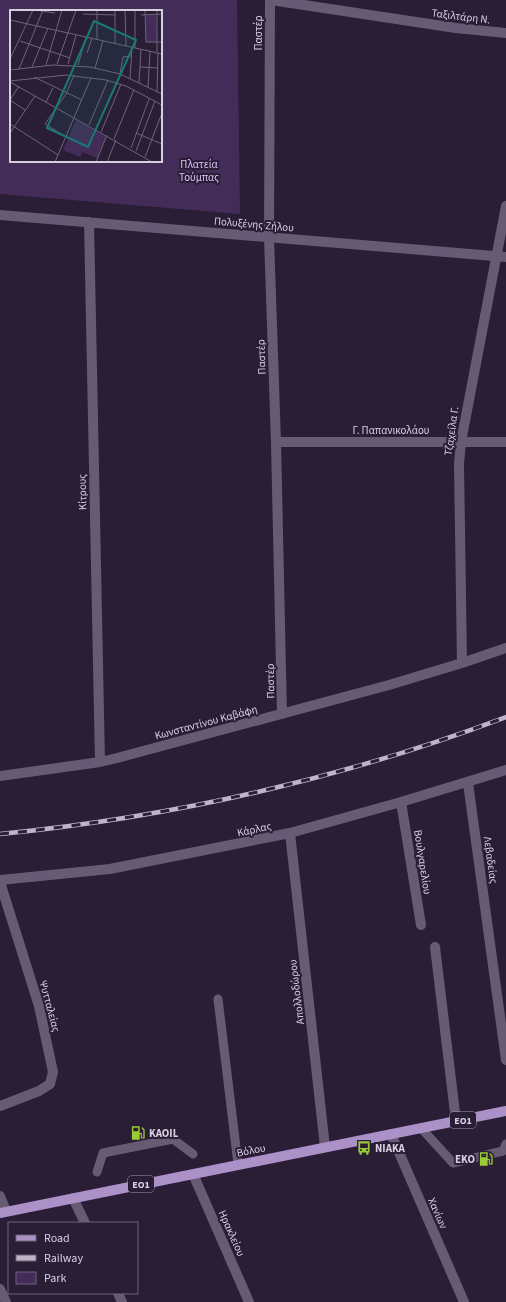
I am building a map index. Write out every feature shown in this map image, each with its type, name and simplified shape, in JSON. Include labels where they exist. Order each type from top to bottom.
[{"type":"main road","name":"Βόλου","points":[[3,1212],[238,1164],[506,1112]]},
{"type":"street","name":"Ταξιλτάρη Ν.","points":[[271,0],[456,28],[506,33]]},
{"type":"street","name":"Παστέρ","points":[[271,0],[269,238],[276,442],[282,714]]},
{"type":"street","name":"Τζαχείλα Γ.","points":[[462,664],[459,464],[461,442],[501,256],[506,206]]},
{"type":"street","name":"Πολυξένης Ζήλου","points":[[0,215],[501,256]]},
{"type":"street","name":"Κίτρους","points":[[89,222],[100,762]]},
{"type":"street","name":"Γ. Παπανικολάου","points":[[276,442],[506,442]]},
{"type":"street","name":"Κωνσταντίνου Καβάφη","points":[[0,776],[100,762],[282,714],[462,664],[506,648]]},
{"type":"street","name":"Κάρλας","points":[[0,881],[110,868],[290,834],[506,770]]},
{"type":"street","name":"Λεβαδείας","points":[[468,782],[506,1060]]},
{"type":"street","name":"Βουλγαρελίου","points":[[401,802],[421,925]]},
{"type":"street","name":"Απολλοδώρου","points":[[290,834],[326,1147]]},
{"type":"street","name":"Ψυτταλείας","points":[[0,881],[39,1006],[53,1072],[50,1084],[45,1088],[0,1106]]},
{"type":"street","points":[[435,947],[456,1121]]},
{"type":"street","name":"Χανίων","points":[[391,1134],[464,1302]]},
{"type":"street","name":"Ηρακλείου","points":[[193,1174],[249,1302]]},
{"type":"street","points":[[0,1196],[3,1212]]},
{"type":"street","points":[[73,1198],[85,1222]]},
{"type":"street","points":[[0,1290],[6,1302]]},
{"type":"lane","points":[[218,999],[238,1164]]},
{"type":"lane","points":[[421,1128],[453,1163],[503,1151],[506,1144]]},
{"type":"lane","points":[[97,1172],[103,1153],[173,1139],[193,1154]]},
{"type":"green space","name":"Πλατεία Τούμπας","points":[[0,0],[237,0],[240,214],[0,194]]},
{"type":"railway","points":[[0,834],[65,827],[129,817],[193,806],[257,792],[383,759],[506,717]]},
{"type":"place","name":"KAOIL","points":[[138,1133]]},
{"type":"place","name":"ΝΙΑΚΑ","points":[[364,1148]]},
{"type":"place","name":"EKO","points":[[486,1159]]}]
